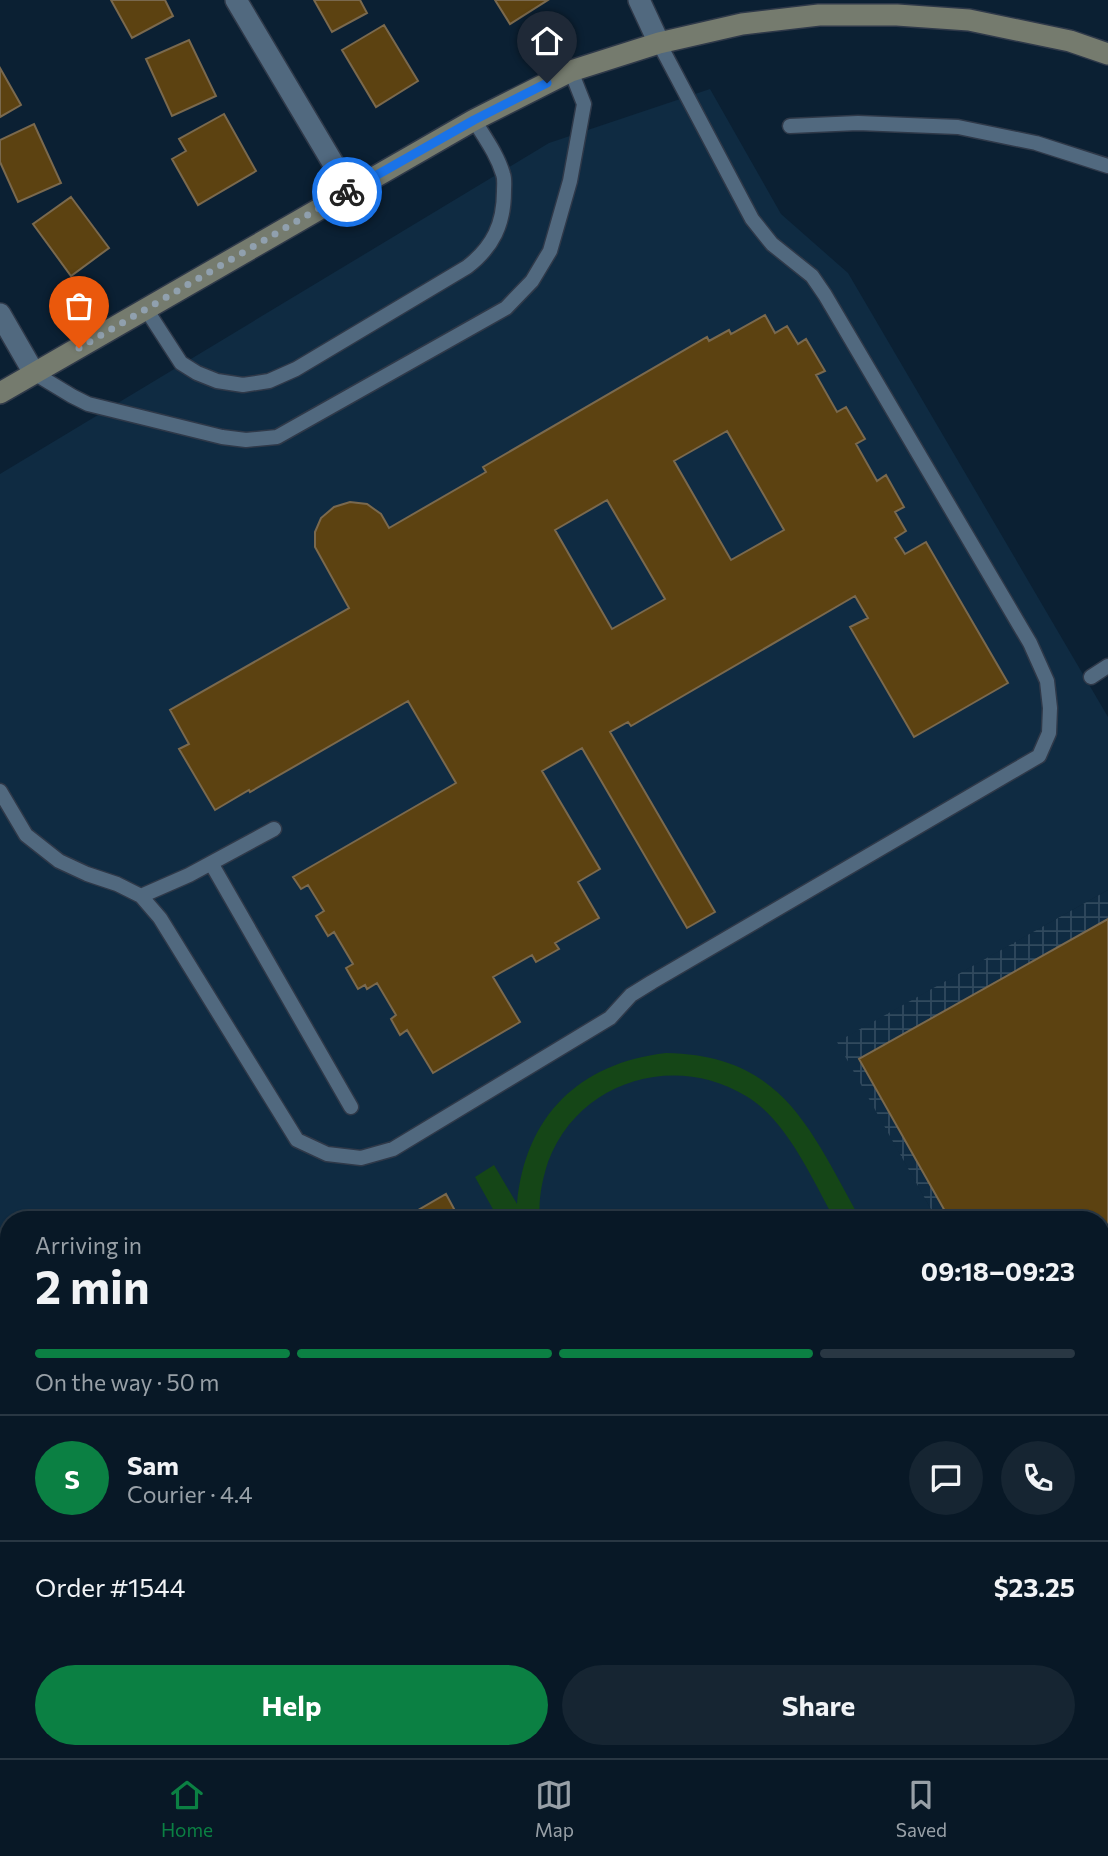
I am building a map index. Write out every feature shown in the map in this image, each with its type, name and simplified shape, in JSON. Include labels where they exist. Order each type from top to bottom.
[{"type":"street","points":[[236,0],[349,190]]},
{"type":"street","points":[[639,0],[659,43]]},
{"type":"street","points":[[0,393],[474,120],[571,71],[659,43],[742,24],[897,8],[1070,41],[1108,54]]},
{"type":"street","points":[[0,314],[34,373]]},
{"type":"lane","points":[[0,790],[26,835],[59,861],[141,896],[160,918],[297,1140],[327,1154],[361,1158],[393,1149],[610,1018],[631,995],[652,982],[1039,756],[1049,733],[1047,681],[1030,643],[825,295],[812,276],[772,244],[752,219],[659,43]]},
{"type":"lane","points":[[34,373],[88,404],[222,437],[246,440],[277,437],[506,308],[532,281],[550,251],[570,181],[584,104],[571,71]]},
{"type":"lane","points":[[146,309],[181,363],[217,382],[243,385],[269,381],[296,369],[481,256],[500,224],[504,202],[504,177],[494,152],[474,120]]},
{"type":"lane","points":[[790,126],[858,123],[958,127],[1036,143],[1108,166]]},
{"type":"lane","points":[[1091,677],[1108,666]]},
{"type":"lane","points":[[141,896],[189,875],[274,829]]},
{"type":"lane","points":[[211,863],[351,1107]]},
{"type":"shaded area","points":[[710,89],[781,214],[848,273],[1108,717],[1108,890],[838,1042],[932,1211],[0,1211],[0,474],[549,143]]},
{"type":"shaded area","points":[[1108,890],[1108,1211],[932,1211],[837,1042]]},
{"type":"green space","points":[[666,1053],[706,1057],[739,1067],[766,1083],[789,1103],[808,1128],[856,1211],[830,1211],[786,1135],[761,1107],[746,1096],[718,1083],[689,1076],[660,1076],[631,1082],[605,1094],[581,1111],[562,1134],[548,1162],[540,1211],[494,1211],[475,1177],[494,1165],[517,1204],[522,1173],[531,1145],[545,1120],[562,1099],[607,1068]]},
{"type":"building","points":[[111,0],[165,0],[173,16],[132,38]]},
{"type":"building","points":[[314,0],[360,0],[367,13],[332,32]]},
{"type":"building","points":[[495,0],[548,0],[510,24]]},
{"type":"building","points":[[384,25],[418,81],[376,107],[342,50]]},
{"type":"building","points":[[189,40],[216,96],[172,116],[146,59]]},
{"type":"building","points":[[0,68],[21,105],[0,117]]},
{"type":"building","points":[[224,114],[256,171],[198,205],[172,159],[186,151],[179,139]]},
{"type":"building","points":[[34,124],[61,183],[18,202],[0,162],[0,140]]},
{"type":"building","points":[[71,197],[109,248],[71,276],[33,224]]},
{"type":"building","points":[[765,315],[775,333],[787,326],[798,344],[806,339],[825,371],[816,375],[837,412],[846,407],[865,439],[856,444],[877,481],[886,475],[904,507],[895,512],[906,531],[895,538],[905,554],[926,542],[1008,683],[914,737],[850,627],[868,618],[855,596],[631,726],[628,722],[610,732],[715,912],[687,928],[582,748],[542,771],[600,869],[578,882],[599,918],[555,943],[559,949],[536,962],[532,955],[493,977],[520,1022],[433,1073],[407,1030],[400,1035],[391,1019],[396,1015],[377,983],[367,989],[365,985],[358,989],[346,968],[353,964],[334,932],[328,936],[316,916],[324,911],[308,885],[301,889],[293,877],[456,783],[408,701],[215,810],[179,749],[189,744],[170,710],[349,608],[315,547],[315,532],[321,518],[334,507],[350,502],[367,504],[381,514],[389,528],[486,472],[483,467],[707,337],[709,341],[729,330],[731,334]],"holes":[[[727,431],[784,530],[731,560],[674,461]],[[607,500],[665,599],[612,629],[555,530]]]},
{"type":"building","points":[[1108,919],[1108,1211],[945,1211],[859,1059]]},
{"type":"building","points":[[446,1194],[455,1211],[417,1211]]},
{"type":"way so far","points":[[79,348],[347,192]]},
{"type":"route","points":[[347,192],[474,120],[547,83]]}]
